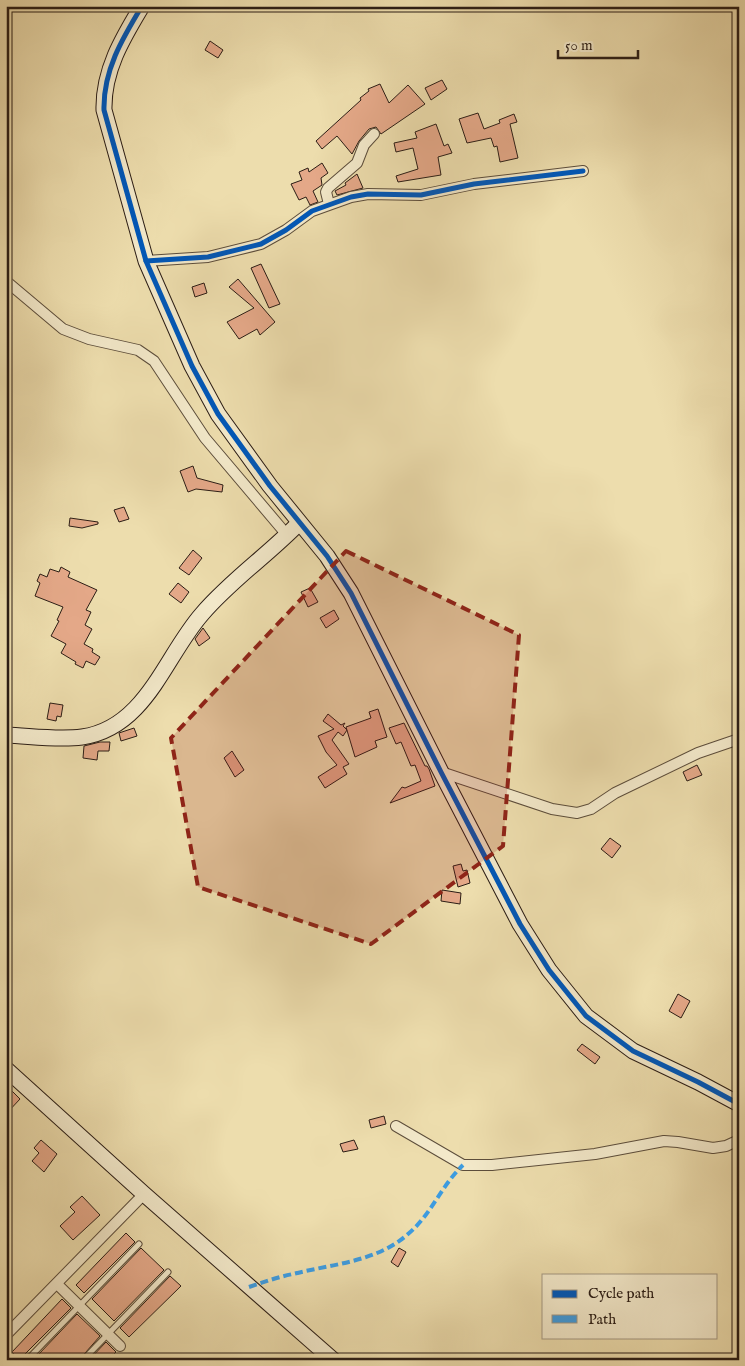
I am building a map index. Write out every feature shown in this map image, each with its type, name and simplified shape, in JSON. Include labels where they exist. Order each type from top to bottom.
[{"type":"street","points":[[142,6],[109,69],[103,91],[104,110],[110,138],[146,262],[192,366],[218,414],[299,523],[327,556],[351,592],[441,772],[525,931],[548,970],[586,1016],[633,1051],[739,1104]]},
{"type":"street","points":[[329,204],[326,192],[328,188],[357,163],[364,145],[374,134]]},
{"type":"street","points":[[146,262],[208,257],[261,244],[286,230],[312,211],[351,196],[368,194],[421,195],[474,184],[583,171]]},
{"type":"street","points":[[6,281],[63,329],[89,339],[138,350],[154,360],[205,438],[287,535]]},
{"type":"street","points":[[6,735],[82,737],[100,733],[126,719],[144,698],[201,615],[299,523]]},
{"type":"street","points":[[441,772],[552,809],[577,813],[591,809],[615,793],[689,757],[739,739]]},
{"type":"street","points":[[6,1069],[144,1194],[333,1360]]},
{"type":"street","points":[[396,1126],[463,1165],[492,1165],[595,1154],[664,1142],[678,1142],[713,1148],[726,1146],[739,1140]]},
{"type":"street","points":[[6,1336],[144,1194]]},
{"type":"street","points":[[57,1284],[120,1346]]},
{"type":"lane","points":[[28,1360],[139,1244]]},
{"type":"lane","points":[[83,1360],[168,1272]]},
{"type":"highlighted area","points":[[346,551],[519,635],[503,846],[371,944],[198,887],[171,738]]},
{"type":"building","points":[[210,41],[223,50],[218,58],[205,50]]},
{"type":"building","points":[[442,80],[447,89],[431,100],[425,88]]},
{"type":"building","points":[[380,84],[389,103],[408,85],[425,104],[381,134],[376,127],[369,129],[359,141],[352,154],[337,136],[322,149],[316,141],[361,100],[360,98],[369,91],[368,89]]},
{"type":"building","points":[[478,113],[484,129],[500,123],[499,120],[514,114],[517,122],[510,124],[518,158],[500,162],[497,146],[494,147],[491,138],[467,143],[459,119]]},
{"type":"building","points":[[436,124],[444,146],[448,144],[452,153],[438,157],[441,175],[398,182],[396,176],[418,169],[413,148],[396,152],[394,143],[417,138],[415,132]]},
{"type":"building","points":[[322,163],[328,173],[321,178],[322,185],[313,191],[318,202],[310,205],[306,197],[299,200],[291,184],[302,180],[299,172],[308,168],[309,172]]},
{"type":"building","points":[[357,174],[363,188],[337,195],[335,191],[346,185],[345,183]]},
{"type":"building","points":[[261,264],[280,304],[269,308],[251,268]]},
{"type":"building","points":[[238,279],[275,322],[260,335],[257,329],[239,339],[227,322],[254,308],[229,287]]},
{"type":"building","points":[[204,283],[207,293],[195,297],[192,287]]},
{"type":"building","points":[[193,466],[197,478],[223,485],[222,492],[196,489],[188,492],[180,471]]},
{"type":"building","points":[[124,507],[129,519],[119,522],[114,510]]},
{"type":"building","points":[[70,518],[98,522],[98,524],[82,528],[69,526]]},
{"type":"building","points":[[193,550],[202,558],[189,575],[179,568]]},
{"type":"building","points":[[61,567],[70,572],[68,577],[97,590],[86,610],[91,612],[85,625],[92,629],[84,644],[93,649],[92,652],[100,657],[95,665],[86,661],[83,668],[61,653],[66,644],[51,636],[59,621],[57,620],[63,607],[35,596],[40,583],[37,581],[40,574],[47,577],[50,569],[59,572]]},
{"type":"building","points":[[178,583],[189,592],[181,603],[169,594]]},
{"type":"building","points":[[310,588],[318,602],[308,607],[301,592]]},
{"type":"building","points":[[334,610],[339,619],[326,628],[320,618]]},
{"type":"building","points":[[203,628],[210,638],[199,646],[195,639]]},
{"type":"building","points":[[50,703],[63,705],[61,717],[57,716],[56,721],[47,719]]},
{"type":"building","points":[[378,709],[387,737],[375,741],[377,747],[355,757],[346,727],[371,718],[369,712]]},
{"type":"building","points":[[328,714],[341,725],[345,723],[343,726],[347,730],[343,736],[338,732],[332,740],[349,764],[343,767],[347,774],[325,788],[318,777],[337,765],[326,752],[318,736],[334,729],[323,721]]},
{"type":"building","points":[[404,723],[425,766],[429,769],[435,786],[390,803],[402,787],[405,788],[421,781],[415,765],[411,766],[401,742],[396,744],[389,728]]},
{"type":"building","points":[[134,728],[137,736],[121,741],[119,733]]},
{"type":"building","points":[[100,742],[110,742],[109,751],[98,751],[97,760],[83,758],[84,746]]},
{"type":"building","points":[[232,751],[244,770],[235,777],[224,758]]},
{"type":"building","points":[[697,765],[702,775],[687,781],[683,772]]},
{"type":"building","points":[[610,838],[621,846],[612,858],[601,849]]},
{"type":"building","points":[[461,864],[463,871],[467,870],[470,883],[458,887],[453,866]]},
{"type":"building","points":[[442,890],[461,893],[460,904],[441,901]]},
{"type":"building","points":[[678,994],[690,1001],[681,1018],[669,1011]]},
{"type":"building","points":[[582,1044],[600,1057],[595,1064],[577,1050]]},
{"type":"building","points":[[11,1090],[20,1099],[6,1114],[6,1095]]},
{"type":"building","points":[[384,1116],[386,1124],[371,1128],[369,1120]]},
{"type":"building","points":[[41,1140],[57,1154],[44,1172],[32,1161],[39,1153],[34,1148]]},
{"type":"building","points":[[354,1140],[358,1149],[343,1152],[340,1144]]},
{"type":"building","points":[[82,1196],[100,1215],[73,1240],[60,1226],[75,1212],[70,1207]]},
{"type":"building","points":[[126,1233],[135,1242],[84,1293],[76,1285]]},
{"type":"building","points":[[141,1248],[164,1270],[114,1321],[92,1299]]},
{"type":"building","points":[[399,1248],[406,1252],[398,1267],[391,1262]]},
{"type":"building","points":[[170,1276],[181,1286],[129,1337],[120,1328]]},
{"type":"building","points":[[62,1299],[71,1308],[19,1360],[12,1352]]},
{"type":"building","points":[[77,1314],[100,1336],[79,1360],[43,1360],[38,1355]]},
{"type":"building","points":[[106,1342],[116,1352],[108,1360],[89,1360]]},
{"type":"marked path","points":[[249,1287],[282,1277],[354,1261],[382,1251],[396,1243],[416,1226],[448,1182],[463,1165]]},
{"type":"cycle path","points":[[142,6],[127,31],[110,69],[104,110],[146,261],[192,366],[218,414],[270,486],[327,556],[351,593],[520,924],[549,970],[586,1016],[633,1051],[739,1104]]},
{"type":"cycle path","points":[[146,261],[208,257],[261,244],[286,230],[312,211],[351,197],[368,194],[421,195],[474,184],[583,171]]}]
